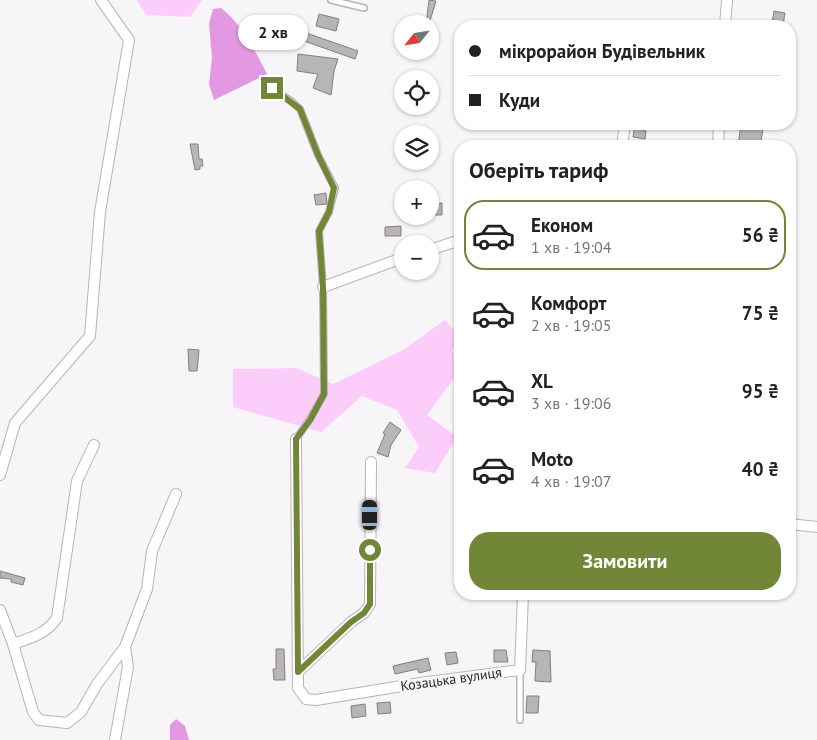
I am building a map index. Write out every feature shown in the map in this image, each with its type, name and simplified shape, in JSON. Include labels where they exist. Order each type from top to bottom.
[{"type":"street","points":[[0,475],[15,423],[90,336],[100,212],[128,40],[101,0]]},
{"type":"street","points":[[725,20],[727,0]]},
{"type":"street","points":[[439,247],[454,242]]},
{"type":"street","points":[[323,287],[394,261]]},
{"type":"street","points":[[296,439],[298,672]]},
{"type":"street","points":[[13,644],[38,636],[52,626],[56,618],[77,481],[94,445]]},
{"type":"street","points":[[298,672],[351,622],[364,613],[370,604],[371,462]]},
{"type":"street","points":[[0,610],[13,644],[33,712],[39,720],[68,723],[81,712],[97,684],[125,647],[147,589],[152,551],[176,494]]},
{"type":"street","points":[[796,525],[817,528]]},
{"type":"street","name":"Козацька вулиця","points":[[298,672],[298,688],[306,699],[316,700],[420,683],[520,670],[523,600]]},
{"type":"street","points":[[115,740],[128,668],[125,647]]},
{"type":"lane","points":[[331,0],[364,8]]},
{"type":"lane","points":[[272,88],[300,109],[318,155],[334,188],[329,212],[319,231],[323,287],[324,394],[310,420],[296,439]]},
{"type":"lane","points":[[520,670],[520,720]]},
{"type":"shaded area","points":[[137,0],[202,0],[190,17],[146,15]]},
{"type":"shaded area","points":[[221,8],[242,30],[267,74],[214,100],[209,84],[212,58],[209,24],[213,9]]},
{"type":"shaded area","points":[[445,320],[454,330],[454,346],[452,350],[454,354],[454,378],[427,415],[454,435],[454,442],[435,473],[405,468],[419,447],[397,410],[362,396],[321,432],[233,407],[233,369],[296,368],[333,384],[403,350]]},
{"type":"shaded area","points":[[176,719],[185,726],[189,740],[170,740],[170,725]]},
{"type":"building","points":[[429,0],[436,1],[432,15],[427,15]]},
{"type":"building","points":[[774,11],[785,13],[784,20],[772,20]]},
{"type":"building","points":[[319,14],[339,19],[336,31],[316,26]]},
{"type":"building","points":[[292,28],[358,51],[355,59],[290,36]]},
{"type":"building","points":[[298,54],[338,59],[334,71],[331,95],[313,88],[318,74],[297,71]]},
{"type":"building","points":[[634,130],[646,131],[645,139],[633,137]]},
{"type":"building","points":[[740,130],[763,130],[761,140],[739,140]]},
{"type":"building","points":[[190,144],[198,144],[199,159],[202,159],[203,166],[200,166],[200,169],[195,170]]},
{"type":"building","points":[[326,193],[327,204],[316,205],[314,195]]},
{"type":"building","points":[[439,203],[442,203],[442,215],[439,215]]},
{"type":"building","points":[[401,226],[401,235],[385,236],[385,227]]},
{"type":"building","points":[[188,349],[199,350],[197,371],[189,371]]},
{"type":"building","points":[[390,422],[401,430],[391,445],[388,457],[377,453],[385,434],[383,433]]},
{"type":"building","points":[[0,571],[25,578],[23,585],[11,582],[11,579],[0,578]]},
{"type":"building","points":[[276,649],[284,649],[285,680],[274,680],[273,669],[276,669]]},
{"type":"building","points":[[494,650],[506,650],[508,662],[494,662]]},
{"type":"building","points":[[533,650],[550,651],[551,682],[535,681],[536,662],[532,662]]},
{"type":"building","points":[[456,652],[458,663],[447,665],[445,653]]},
{"type":"building","points":[[428,658],[431,670],[419,673],[418,669],[395,674],[393,666]]},
{"type":"building","points":[[527,696],[539,696],[538,713],[526,713]]},
{"type":"building","points":[[390,702],[391,713],[378,714],[377,703]]},
{"type":"building","points":[[365,704],[366,716],[352,718],[351,706]]},
{"type":"route","points":[[272,88],[300,109],[318,155],[334,188],[329,212],[319,231],[323,287],[324,394],[310,420],[296,439],[298,672],[351,622],[364,613],[370,604],[370,550]]}]
